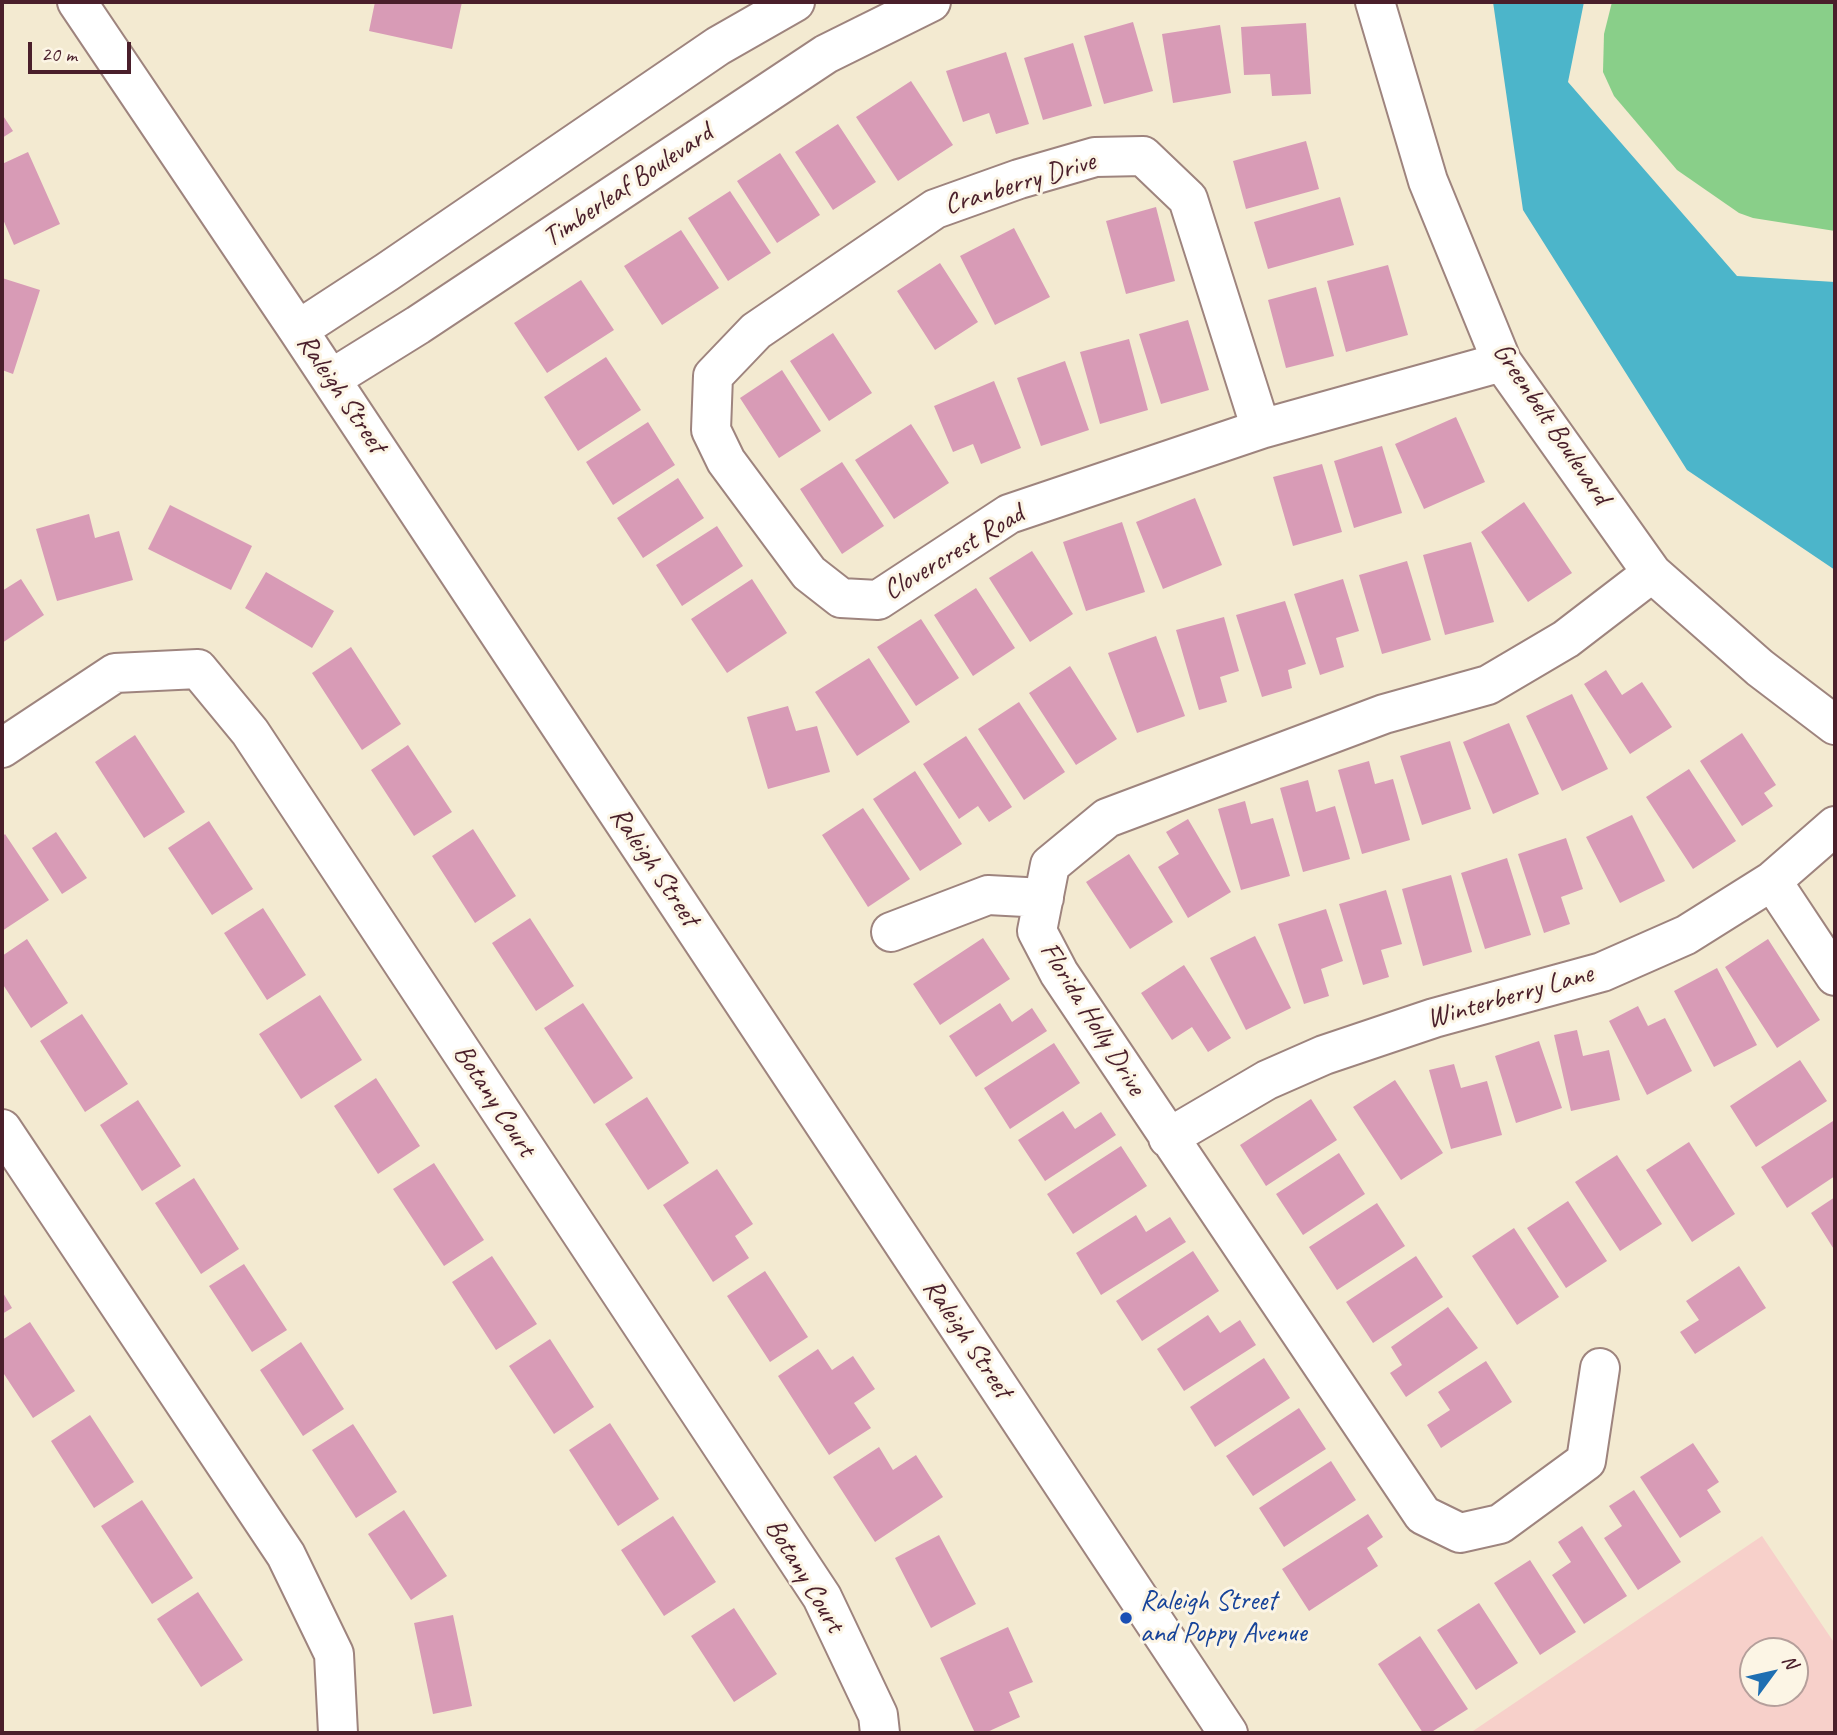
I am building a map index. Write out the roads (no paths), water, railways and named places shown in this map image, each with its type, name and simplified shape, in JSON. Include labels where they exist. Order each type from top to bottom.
[{"type":"street","name":"Raleigh Street","points":[[77,2],[331,379],[1225,1732]]},
{"type":"street","points":[[298,330],[718,46],[795,2]]},
{"type":"street","name":"Timberleaf Boulevard","points":[[331,379],[418,325],[826,54],[931,2]]},
{"type":"street","name":"Greenbelt Boulevard","points":[[1375,2],[1428,181],[1502,362],[1652,573],[1760,668],[1835,725]]},
{"type":"street","name":"Cranberry Drive","points":[[756,331],[936,209],[1019,179],[1095,157],[1143,156],[1188,199],[1261,429]]},
{"type":"street","name":"Clovercrest Road","points":[[756,331],[713,376],[711,430],[726,461],[809,573],[841,598],[878,600],[1009,514],[1261,429],[1502,362]]},
{"type":"street","name":"Florida Holly Drive","points":[[1600,1368],[1586,1461],[1500,1524],[1460,1533],[1423,1515],[1059,974],[1037,931],[1050,865],[1107,818],[1384,714],[1488,685],[1566,639],[1652,573]]},
{"type":"street","name":"Botany Court","points":[[2,748],[116,673],[198,669],[250,732],[822,1597],[878,1715],[880,1733]]},
{"type":"street","name":"Winterberry Lane","points":[[1168,1138],[1267,1080],[1324,1055],[1434,1018],[1602,972],[1686,935],[1772,881],[1835,826]]},
{"type":"street","points":[[1772,881],[1835,976]]},
{"type":"street","points":[[891,932],[988,895],[1044,898]]},
{"type":"street","points":[[2,1129],[286,1555],[334,1654],[338,1733]]},
{"type":"water","points":[[1493,2],[1584,2],[1568,82],[1737,276],[1835,282],[1835,570],[1687,470],[1523,210]]},
{"type":"place","name":"Raleigh Street and Poppy Avenue","points":[[1126,1618]]}]
